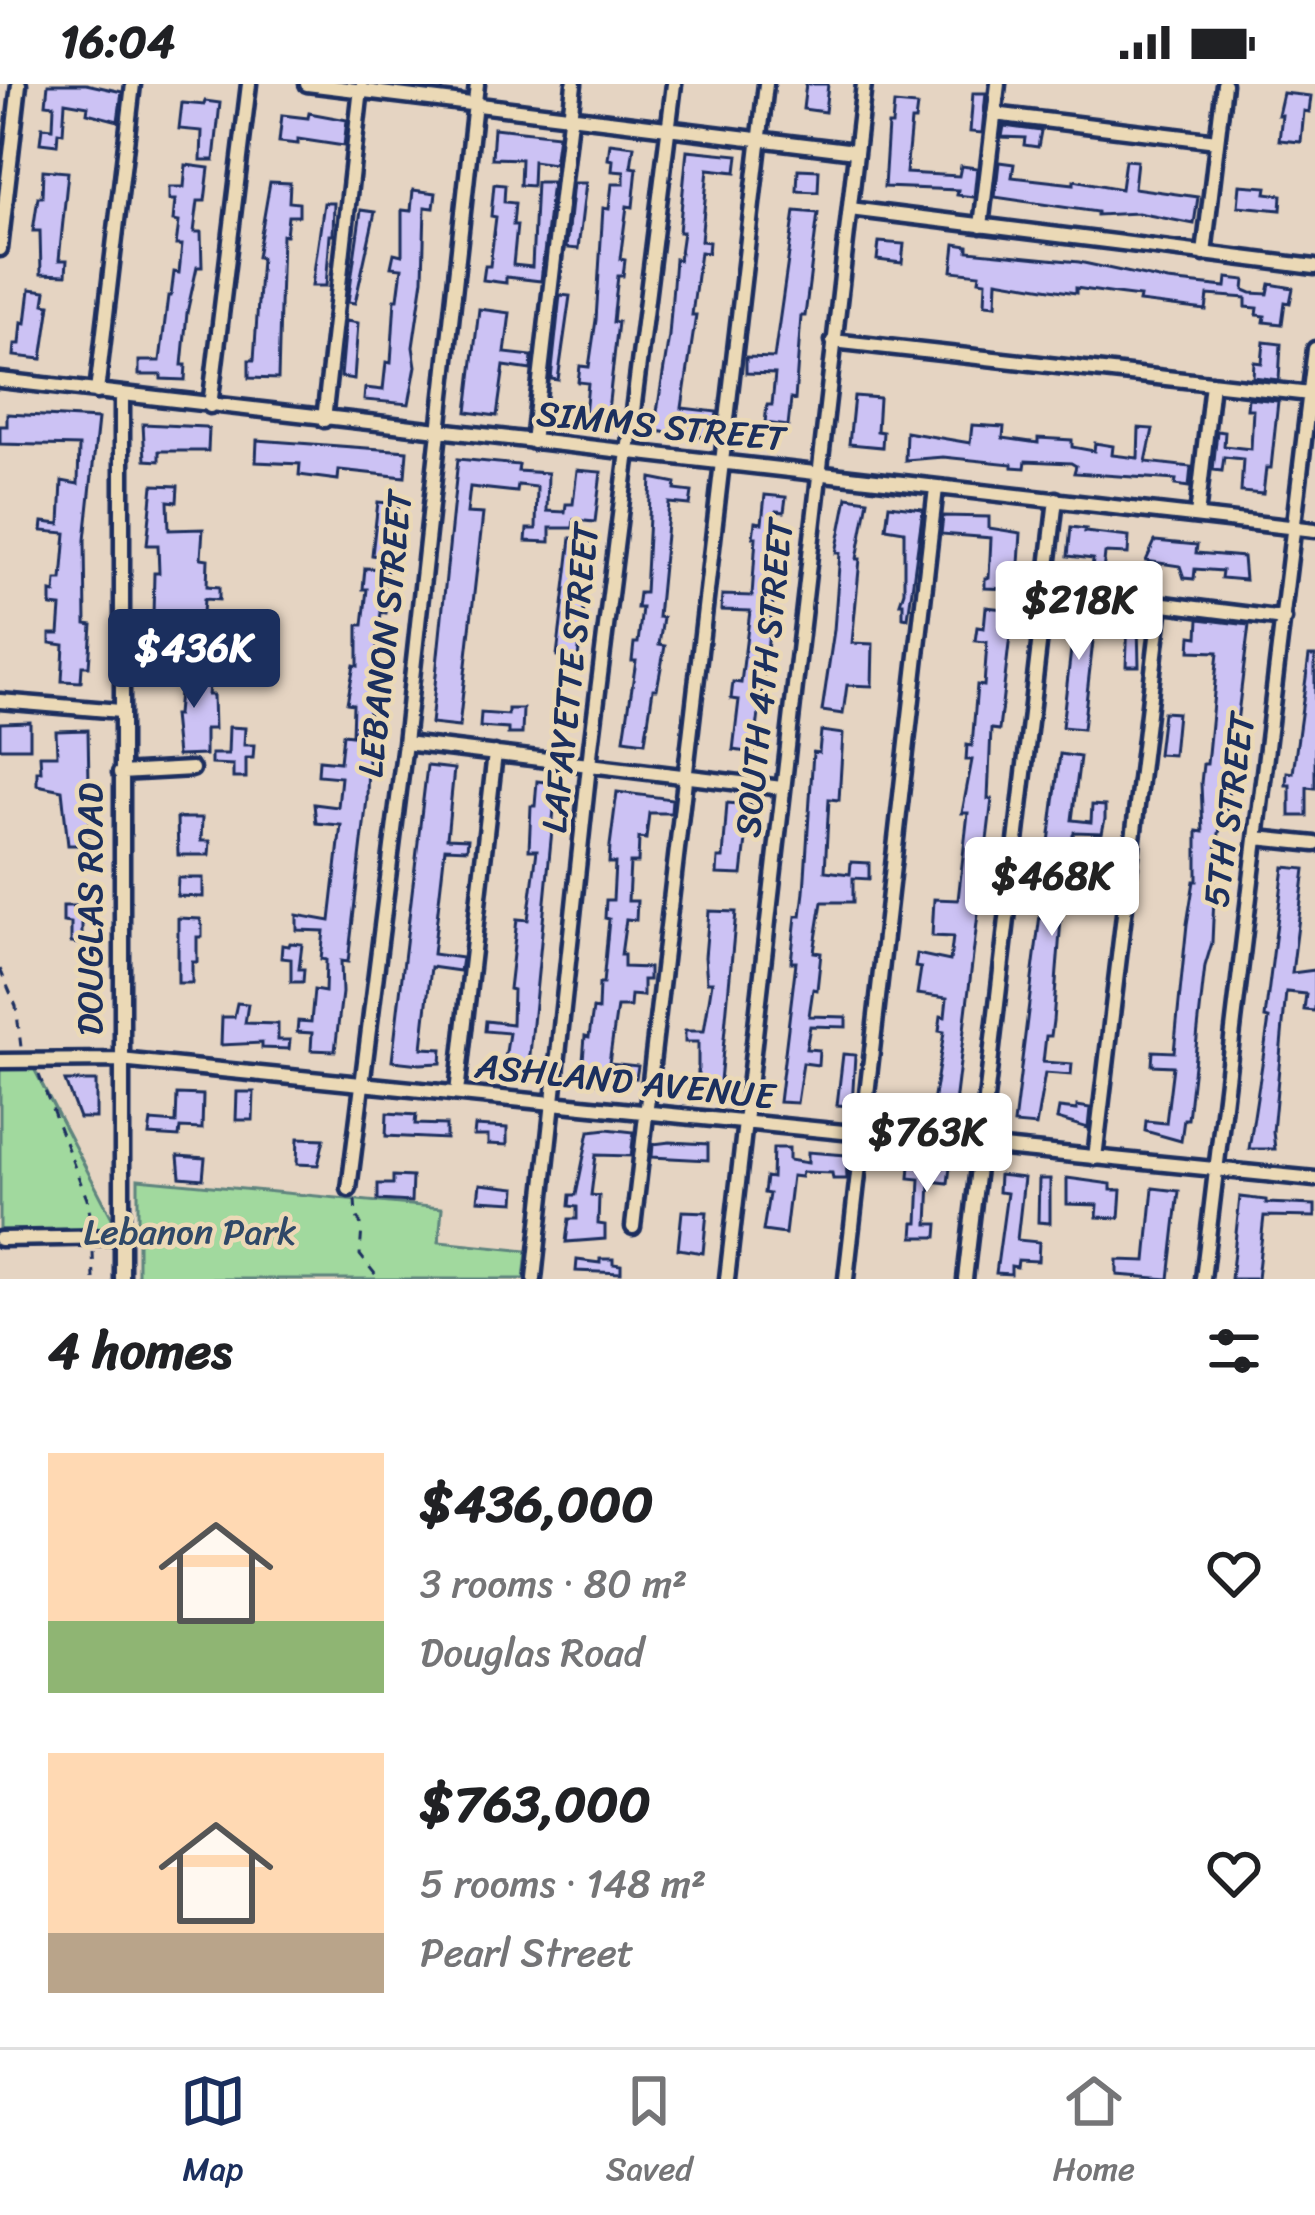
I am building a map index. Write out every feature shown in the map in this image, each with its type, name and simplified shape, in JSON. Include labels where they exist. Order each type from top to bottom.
[{"type":"street","points":[[0,249],[19,84]]},
{"type":"street","points":[[98,392],[134,84]]},
{"type":"street","points":[[210,406],[249,84]]},
{"type":"street","points":[[308,84],[855,151]]},
{"type":"street","name":"LEBANON STREET","points":[[352,1191],[477,84]]},
{"type":"street","points":[[533,442],[574,84]]},
{"type":"street","name":"LAFAYETTE STREET","points":[[534,1279],[589,764],[674,84]]},
{"type":"street","points":[[633,1227],[766,84]]},
{"type":"street","name":"SOUTH 4TH STREET","points":[[727,1279],[864,84]]},
{"type":"street","points":[[981,226],[998,84]]},
{"type":"street","points":[[1204,254],[1224,84]]},
{"type":"street","points":[[324,420],[361,88]]},
{"type":"street","points":[[994,114],[1217,141]]},
{"type":"street","points":[[850,209],[1315,267]]},
{"type":"street","points":[[833,340],[1310,394]]},
{"type":"street","name":"5TH STREET","points":[[1203,1279],[1315,349]]},
{"type":"street","name":"SIMMS STREET","points":[[0,380],[1315,530]]},
{"type":"street","points":[[1197,516],[1212,383]]},
{"type":"street","name":"DOUGLAS ROAD","points":[[122,394],[122,1279]]},
{"type":"street","points":[[845,1279],[936,488]]},
{"type":"street","points":[[965,1279],[1056,500]]},
{"type":"street","points":[[1046,590],[1284,619]]},
{"type":"street","points":[[1095,1158],[1161,604]]},
{"type":"street","points":[[0,701],[120,711]]},
{"type":"street","points":[[405,743],[782,788]]},
{"type":"street","points":[[457,1094],[495,753]]},
{"type":"street","points":[[120,773],[193,770]]},
{"type":"street","points":[[1257,838],[1315,844]]},
{"type":"street","name":"ASHLAND AVENUE","points":[[0,1061],[120,1060],[1315,1179]]},
{"type":"street","points":[[0,1239],[122,1237]]},
{"type":"path","points":[[0,969],[16,1006],[21,1048]]},
{"type":"path","points":[[37,1072],[87,1199],[92,1228]]},
{"type":"path","points":[[352,1191],[362,1227],[360,1255],[379,1279]]},
{"type":"path","points":[[93,1247],[94,1279]]},
{"type":"green space","points":[[0,1061],[30,1061],[122,1237],[0,1238]]},
{"type":"green space","name":"Lebanon Park","points":[[138,1179],[442,1208],[439,1242],[527,1251],[524,1279],[138,1279]]},
{"type":"building","points":[[48,84],[86,84],[122,92],[118,121],[87,113],[88,106],[65,102],[63,133],[58,132],[57,145],[40,143],[42,127],[53,128],[54,105],[46,104]]},
{"type":"building","points":[[806,84],[828,84],[825,112],[803,109]]},
{"type":"building","points":[[973,93],[986,93],[982,133],[970,132]]},
{"type":"building","points":[[1283,93],[1311,96],[1309,112],[1304,111],[1301,142],[1279,140]]},
{"type":"building","points":[[205,101],[220,103],[214,160],[201,160],[202,131],[179,129],[182,103],[204,105]]},
{"type":"building","points":[[894,104],[917,106],[906,173],[959,176],[961,166],[977,168],[974,197],[957,195],[958,190],[884,187]]},
{"type":"building","points":[[309,113],[347,120],[344,146],[298,139],[298,144],[279,142],[282,115],[308,118]]},
{"type":"building","points":[[1004,126],[1041,131],[1038,147],[1024,145],[1025,138],[1002,137]]},
{"type":"building","points":[[494,128],[558,135],[554,164],[533,161],[532,186],[520,185],[521,159],[492,158]]},
{"type":"building","points":[[610,143],[634,146],[631,167],[637,168],[620,259],[625,260],[616,293],[613,322],[618,322],[606,428],[584,425],[588,383],[578,382],[580,366],[589,367],[596,320],[603,208],[609,209],[612,184],[624,184],[624,172],[612,171]]},
{"type":"building","points":[[687,150],[738,155],[736,172],[708,169],[701,241],[709,242],[708,253],[700,252],[682,408],[717,412],[714,438],[654,431],[675,259],[679,260],[683,232],[679,232]]},
{"type":"building","points":[[1125,160],[1137,161],[1134,188],[1198,197],[1194,224],[1138,213],[1097,215],[995,197],[999,162],[1014,164],[1012,177],[1074,184],[1074,180],[1121,189]]},
{"type":"building","points":[[186,165],[209,168],[205,201],[198,201],[194,232],[201,232],[202,267],[197,267],[187,313],[185,380],[161,379],[161,375],[139,375],[139,361],[160,361],[168,296],[174,272],[179,273],[182,245],[176,245],[179,222],[173,221],[175,200],[169,200],[169,187],[184,187]]},
{"type":"building","points":[[798,169],[819,170],[818,192],[797,191]]},
{"type":"building","points":[[43,170],[68,172],[59,260],[67,260],[66,275],[41,274],[40,231],[33,231]]},
{"type":"building","points":[[270,182],[290,183],[289,202],[299,203],[299,216],[288,216],[286,235],[282,235],[278,379],[249,378],[261,258],[257,257]]},
{"type":"building","points":[[536,182],[552,182],[541,281],[483,280],[485,266],[490,266],[496,217],[491,216],[494,184],[505,185],[504,202],[515,203],[513,265],[532,267]]},
{"type":"building","points":[[573,183],[586,183],[578,249],[566,248]]},
{"type":"building","points":[[1240,185],[1267,187],[1266,193],[1282,195],[1281,210],[1238,206]]},
{"type":"building","points":[[413,190],[436,193],[434,208],[425,207],[423,279],[413,347],[416,366],[409,404],[364,400],[365,388],[383,390],[386,362],[391,363],[402,268],[391,267],[394,253],[402,255],[402,210],[411,211]]},
{"type":"building","points":[[324,203],[334,203],[326,286],[312,286]]},
{"type":"building","points":[[361,210],[375,212],[355,303],[348,302]]},
{"type":"building","points":[[795,211],[818,213],[788,426],[765,423],[775,374],[746,373],[746,357],[774,358]]},
{"type":"building","points":[[879,242],[904,244],[902,263],[877,260]]},
{"type":"building","points":[[955,244],[968,246],[968,251],[1079,262],[1168,281],[1226,287],[1227,278],[1245,280],[1244,290],[1251,293],[1268,294],[1270,284],[1293,288],[1282,324],[1264,322],[1265,316],[1257,315],[1258,308],[1246,307],[1246,298],[1208,295],[1206,310],[997,280],[996,305],[985,304],[986,281],[979,280],[980,274],[952,271]]},
{"type":"building","points":[[30,289],[46,291],[44,304],[50,305],[42,359],[14,356],[22,322],[26,323]]},
{"type":"building","points":[[560,295],[570,296],[558,380],[551,379]]},
{"type":"building","points":[[479,309],[510,313],[505,353],[532,356],[531,370],[504,366],[497,416],[467,412]]},
{"type":"building","points":[[346,321],[358,323],[354,379],[341,377]]},
{"type":"building","points":[[1264,342],[1281,344],[1279,380],[1253,377],[1254,362],[1262,363]]},
{"type":"building","points":[[854,396],[879,398],[877,431],[883,432],[882,447],[849,444]]},
{"type":"building","points":[[1248,398],[1278,401],[1271,468],[1266,468],[1263,494],[1241,492],[1243,459],[1224,457],[1222,471],[1213,470],[1217,431],[1225,432],[1224,446],[1251,449],[1253,409],[1247,409]]},
{"type":"building","points":[[7,414],[98,419],[85,540],[86,624],[92,625],[89,666],[82,666],[81,682],[62,681],[64,645],[50,643],[50,634],[59,634],[61,607],[51,606],[51,592],[55,593],[56,580],[62,580],[66,533],[42,531],[43,522],[60,524],[62,481],[78,484],[79,446],[0,444],[0,426],[7,426]]},
{"type":"building","points":[[143,424],[205,427],[209,429],[208,451],[159,451],[159,461],[145,460]]},
{"type":"building","points":[[972,425],[1004,427],[1003,438],[1038,443],[1038,438],[1072,440],[1072,447],[1094,451],[1095,443],[1113,446],[1112,455],[1138,458],[1139,428],[1153,429],[1146,462],[1191,467],[1189,487],[1175,485],[1176,480],[1074,473],[1076,466],[1071,463],[1026,461],[1025,468],[943,457],[905,460],[906,432],[970,443]]},
{"type":"building","points":[[257,440],[407,451],[405,477],[339,470],[338,480],[299,475],[300,464],[256,462]]},
{"type":"building","points":[[458,459],[548,473],[547,511],[565,512],[566,504],[573,504],[577,470],[601,472],[595,522],[574,520],[573,528],[550,528],[550,542],[526,541],[527,529],[536,529],[537,487],[518,485],[517,492],[470,487],[467,513],[483,514],[459,727],[431,724]]},
{"type":"building","points":[[651,478],[676,483],[675,490],[692,492],[690,505],[669,503],[658,617],[663,618],[659,645],[665,646],[645,742],[624,739],[642,608],[637,608],[639,593],[645,593]]},
{"type":"building","points":[[153,485],[178,486],[177,502],[168,501],[169,530],[203,529],[201,558],[208,559],[207,586],[219,587],[219,600],[204,599],[203,613],[180,613],[183,633],[177,662],[152,661],[154,573],[159,573],[158,545],[147,545]]},
{"type":"building","points":[[765,495],[786,497],[784,512],[777,511],[772,554],[776,555],[776,578],[754,753],[733,750],[739,700],[731,699],[733,682],[741,683],[750,611],[721,610],[722,595],[752,596],[753,537],[755,522],[762,523]]},
{"type":"building","points":[[847,497],[868,500],[857,559],[852,643],[873,644],[872,686],[847,685],[843,714],[822,711],[834,630],[840,553],[836,553]]},
{"type":"building","points":[[378,502],[399,504],[388,558],[372,555]]},
{"type":"building","points":[[889,505],[923,509],[908,618],[903,617],[900,603],[904,531],[886,528]]},
{"type":"building","points":[[943,516],[989,517],[989,528],[1021,533],[1012,589],[985,588],[991,538],[941,534]]},
{"type":"building","points":[[1071,527],[1129,537],[1128,554],[1105,553],[1103,572],[1120,574],[1119,587],[1091,584],[1093,559],[1068,556]]},
{"type":"building","points":[[571,538],[592,541],[578,658],[557,656]]},
{"type":"building","points":[[1155,541],[1197,545],[1196,553],[1243,557],[1245,580],[1221,578],[1222,571],[1195,569],[1194,579],[1184,578],[1180,566],[1146,561]]},
{"type":"building","points":[[365,568],[387,569],[383,598],[388,598],[386,613],[381,612],[375,706],[369,706],[367,799],[348,962],[341,961],[335,1051],[311,1050],[312,1033],[297,1032],[298,1021],[311,1022],[314,990],[325,992],[324,931],[297,930],[297,915],[330,921],[341,825],[316,823],[314,804],[338,807],[341,777],[318,775],[319,760],[340,762],[343,734],[352,735],[353,704],[347,703],[354,665],[358,666]]},
{"type":"building","points":[[1071,603],[1097,606],[1083,729],[1062,727],[1072,641],[1066,640]]},
{"type":"building","points":[[986,607],[1013,610],[999,730],[991,729],[988,799],[992,799],[954,1112],[932,1110],[947,998],[917,994],[921,968],[915,967],[917,954],[950,961],[953,937],[932,936],[934,899],[958,900],[968,813],[962,813],[972,760],[966,760],[967,745],[972,746],[977,685],[984,686],[987,642],[975,641],[977,627],[984,628]]},
{"type":"building","points":[[1199,619],[1249,625],[1224,828],[1220,828],[1216,850],[1212,943],[1181,1141],[1145,1131],[1146,1121],[1166,1123],[1173,1066],[1152,1065],[1153,1051],[1174,1052],[1187,924],[1197,881],[1197,831],[1203,832],[1201,783],[1218,652],[1190,651],[1191,636],[1198,637]]},
{"type":"building","points":[[1128,623],[1138,624],[1139,666],[1126,666]]},
{"type":"building","points":[[1309,656],[1315,656],[1315,788],[1307,787],[1307,816],[1290,816],[1287,772],[1293,773]]},
{"type":"building","points":[[201,659],[212,660],[208,695],[213,695],[214,729],[205,729],[205,755],[177,756],[173,715],[177,715],[181,668],[200,670]]},
{"type":"building","points":[[508,709],[523,709],[522,734],[480,727],[481,713],[508,715]]},
{"type":"building","points":[[1163,712],[1177,713],[1173,755],[1158,754]]},
{"type":"building","points":[[30,722],[30,748],[0,748],[0,723]]},
{"type":"building","points":[[229,727],[245,728],[244,745],[254,745],[253,758],[246,758],[246,778],[233,778],[233,765],[211,764],[211,754],[228,754]]},
{"type":"building","points":[[88,730],[90,835],[84,835],[85,845],[68,845],[62,790],[37,785],[37,771],[41,771],[40,755],[57,755],[56,731]]},
{"type":"building","points":[[821,731],[843,734],[839,800],[829,799],[825,871],[850,874],[851,862],[869,863],[869,879],[853,878],[853,902],[822,902],[814,952],[821,953],[817,990],[813,989],[809,1016],[846,1017],[846,1027],[810,1026],[806,1049],[819,1050],[818,1065],[803,1063],[797,1103],[779,1102],[796,962],[791,962],[796,916],[801,916],[804,892],[813,752],[819,753]]},
{"type":"building","points":[[1060,754],[1080,757],[1072,820],[1091,822],[1092,805],[1105,806],[1105,819],[1102,833],[1073,835],[1070,863],[1096,865],[1095,878],[1068,875],[1064,881],[1053,1021],[1043,1062],[1072,1064],[1071,1075],[1045,1073],[1036,1126],[1014,1124]]},
{"type":"building","points":[[427,766],[454,769],[447,838],[468,839],[467,849],[445,848],[433,954],[462,958],[460,971],[431,967],[422,1048],[442,1049],[441,1063],[420,1064],[392,1061]]},
{"type":"building","points":[[537,781],[563,784],[562,800],[555,799],[528,1075],[503,1071],[509,1033],[485,1031],[486,1021],[512,1024],[513,990],[509,989],[517,919],[528,920],[537,850],[529,850]]},
{"type":"building","points":[[617,792],[672,799],[671,813],[649,813],[646,839],[639,838],[638,863],[630,863],[628,901],[637,901],[636,920],[626,919],[621,955],[624,967],[649,968],[649,980],[643,980],[643,996],[631,995],[630,1007],[617,1007],[609,1063],[638,1066],[636,1078],[610,1075],[610,1084],[585,1082],[586,1073],[582,1073],[585,1036],[589,1037],[593,1009],[598,1010],[599,984],[603,984],[609,919],[605,918],[606,900],[613,900],[615,863],[609,863]]},
{"type":"building","points":[[727,803],[750,805],[742,875],[717,874],[718,858],[723,858]]},
{"type":"building","points":[[177,818],[202,818],[201,841],[210,841],[209,855],[178,855]]},
{"type":"building","points":[[1284,867],[1305,869],[1292,973],[1315,970],[1315,1011],[1304,1010],[1306,994],[1286,992],[1275,1149],[1249,1149],[1269,1019],[1265,1018]]},
{"type":"building","points":[[178,878],[203,878],[203,897],[177,896]]},
{"type":"building","points":[[63,906],[89,906],[89,923],[82,923],[82,944],[71,943],[71,923],[63,922]]},
{"type":"building","points":[[709,911],[736,912],[719,1092],[698,1092],[698,1042],[685,1042],[685,1031],[704,1031],[712,982],[707,982],[705,957]]},
{"type":"building","points":[[178,918],[200,919],[202,926],[197,962],[192,962],[192,983],[178,983]]},
{"type":"building","points":[[302,944],[299,969],[304,969],[303,982],[291,982],[291,959],[281,958],[282,945]]},
{"type":"building","points":[[237,1003],[248,1004],[245,1023],[278,1024],[278,1040],[290,1040],[289,1049],[262,1048],[262,1043],[221,1045],[222,1017],[234,1017]]},
{"type":"building","points":[[843,1054],[855,1055],[852,1106],[837,1105]]},
{"type":"building","points":[[65,1081],[96,1081],[96,1118],[79,1118]]},
{"type":"building","points":[[237,1092],[254,1092],[253,1120],[236,1120]]},
{"type":"building","points":[[177,1094],[203,1095],[202,1129],[180,1128],[179,1137],[149,1135],[151,1121],[176,1123]]},
{"type":"building","points":[[1077,1106],[1090,1108],[1088,1128],[1057,1119],[1059,1108],[1077,1110]]},
{"type":"building","points":[[387,1113],[416,1115],[415,1124],[446,1125],[446,1139],[386,1136]]},
{"type":"building","points":[[475,1126],[507,1128],[507,1145],[488,1144],[488,1136],[474,1136]]},
{"type":"building","points":[[589,1131],[634,1132],[631,1156],[596,1155],[591,1195],[599,1196],[598,1224],[605,1225],[605,1239],[566,1242],[569,1219],[577,1219],[577,1207],[569,1206],[570,1195],[576,1195]]},
{"type":"building","points":[[298,1138],[324,1139],[318,1165],[297,1164]]},
{"type":"building","points":[[653,1144],[708,1144],[708,1160],[652,1157]]},
{"type":"building","points":[[773,1148],[789,1148],[789,1160],[808,1163],[808,1152],[846,1155],[847,1179],[833,1179],[832,1173],[792,1176],[785,1234],[763,1231]]},
{"type":"building","points":[[178,1156],[205,1158],[203,1179],[180,1177]]},
{"type":"building","points":[[910,1165],[950,1167],[948,1183],[930,1181],[928,1224],[938,1224],[937,1237],[913,1237],[920,1179],[909,1178]]},
{"type":"building","points":[[999,1175],[1024,1178],[1017,1240],[1039,1242],[1038,1261],[1018,1260],[1011,1274],[996,1273],[1007,1193],[998,1192]]},
{"type":"building","points":[[393,1176],[412,1177],[411,1202],[378,1200],[378,1184],[393,1184]]},
{"type":"building","points":[[1067,1178],[1111,1184],[1111,1190],[1121,1190],[1119,1218],[1097,1217],[1098,1205],[1067,1204]]},
{"type":"building","points":[[1039,1179],[1050,1179],[1050,1223],[1038,1222]]},
{"type":"building","points":[[480,1184],[516,1188],[515,1202],[478,1200]]},
{"type":"building","points":[[1153,1188],[1179,1191],[1169,1279],[1117,1275],[1117,1260],[1146,1261]]},
{"type":"building","points":[[1240,1197],[1315,1205],[1315,1217],[1264,1216],[1257,1279],[1231,1279]]},
{"type":"building","points":[[682,1211],[707,1212],[703,1253],[678,1249]]},
{"type":"building","points":[[600,1259],[613,1259],[613,1264],[621,1265],[621,1273],[576,1271],[577,1260],[600,1263]]}]
